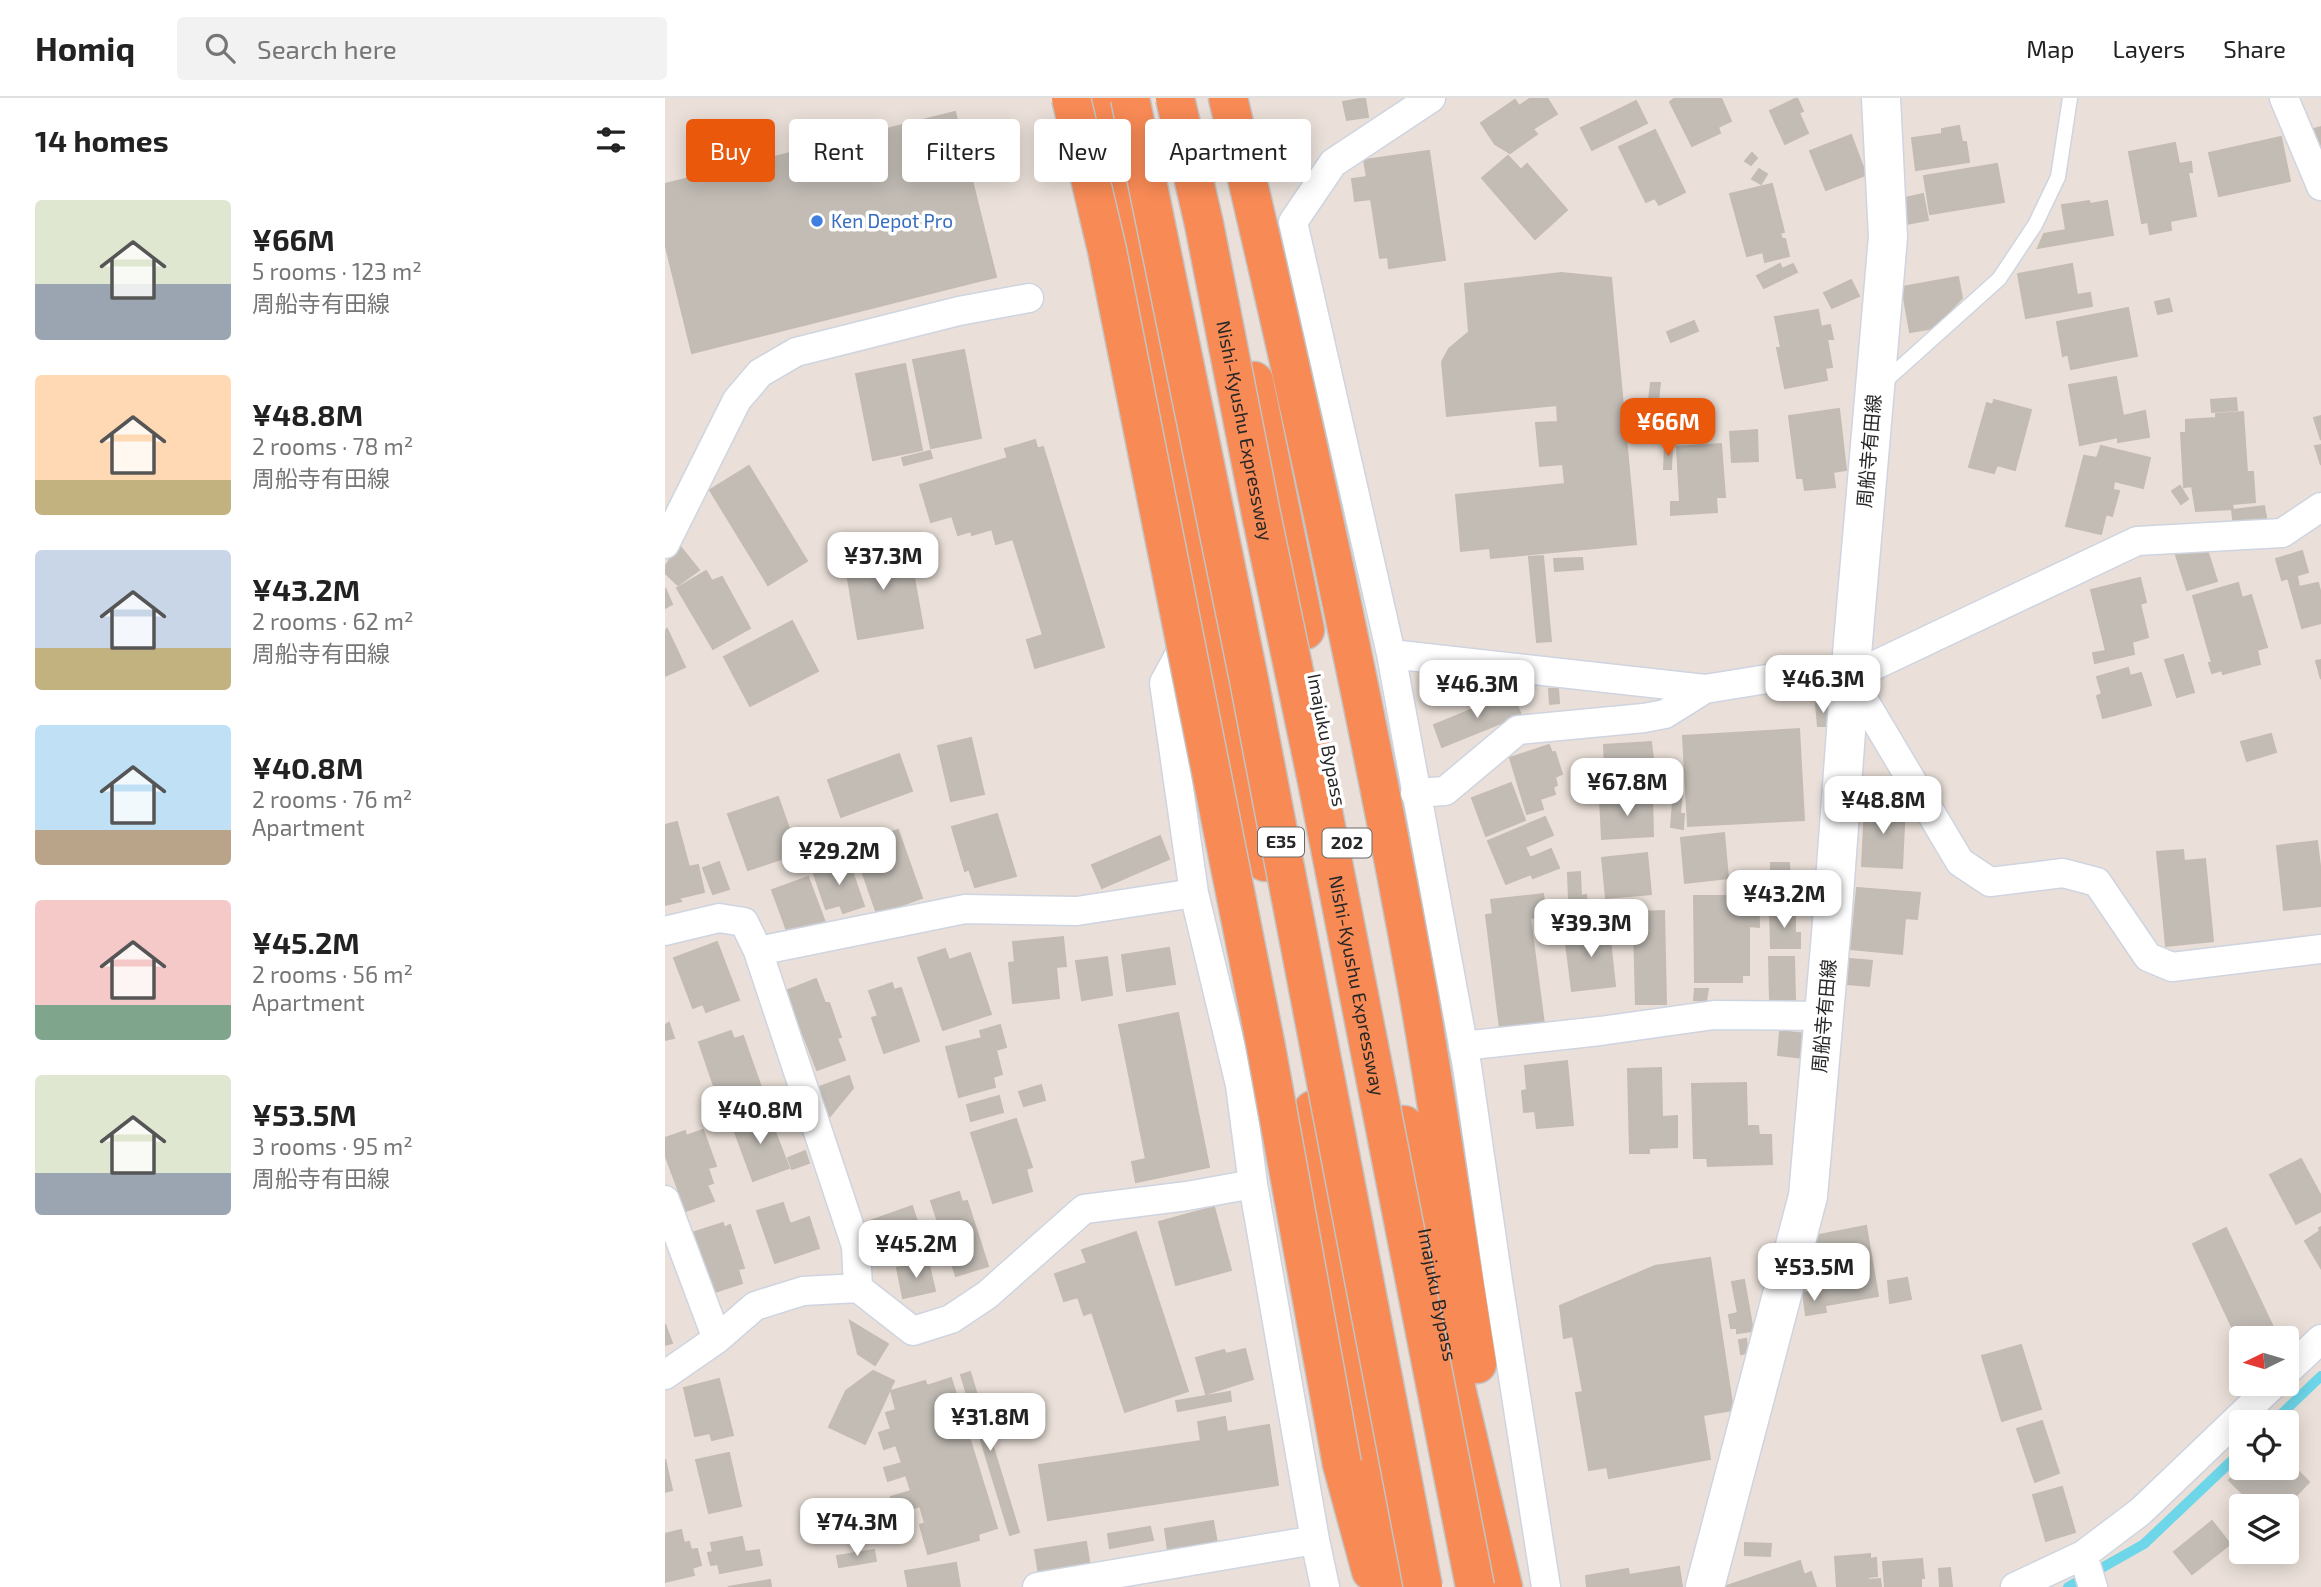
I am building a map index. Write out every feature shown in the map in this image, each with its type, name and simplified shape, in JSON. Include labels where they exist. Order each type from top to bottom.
[{"type":"highway","points":[[1071,98],[1107,250],[1252,977],[1342,1464],[1375,1587]]},
{"type":"highway","points":[[1103,98],[1142,272],[1181,478],[1288,967],[1397,1587]]},
{"type":"highway","name":"E35","points":[[1130,98],[1249,680],[1423,1587]]},
{"type":"highway","name":"Nishi-Kyushu Expressway","points":[[1175,98],[1205,224],[1475,1587]]},
{"type":"highway","name":"Imajuku Bypass","points":[[1193,98],[1269,455],[1457,1392],[1503,1587]]},
{"type":"highway","points":[[1228,98],[1274,290],[1354,662],[1417,987],[1513,1587]]},
{"type":"main road","name":"周船寺有田線","points":[[1706,1587],[1808,1196],[1888,237],[1881,98]]},
{"type":"street","points":[[1431,98],[1333,163],[1293,222],[1391,654],[1463,1046],[1546,1587]]},
{"type":"street","points":[[2284,98],[2321,186]]},
{"type":"street","points":[[665,544],[737,400],[760,373],[796,352],[960,311],[1028,298]]},
{"type":"street","points":[[1181,478],[1269,455]]},
{"type":"street","points":[[1391,654],[1705,689],[1779,677],[1850,677],[2137,541],[2282,533],[2321,507]]},
{"type":"street","points":[[1214,622],[1183,648],[1164,683],[1194,893],[1240,1085],[1253,1184],[1325,1587]]},
{"type":"street","points":[[1850,677],[1961,862],[1990,882],[2063,873],[2097,882],[2148,957],[2172,967],[2321,949]]},
{"type":"street","points":[[1415,793],[1445,791],[1518,730],[1665,714],[1705,689]]},
{"type":"street","points":[[758,951],[965,909],[1077,911],[1194,893]]},
{"type":"street","points":[[665,931],[719,918],[744,922],[758,951],[856,1246],[858,1288]]},
{"type":"street","points":[[1463,1046],[1714,1015],[1824,1016]]},
{"type":"street","points":[[665,1375],[717,1339],[755,1306],[803,1291],[858,1288],[913,1331],[951,1319],[987,1295],[1084,1209],[1187,1196],[1253,1184]]},
{"type":"street","points":[[665,1200],[717,1339]]},
{"type":"street","points":[[2299,1360],[2321,1339]]},
{"type":"street","points":[[2015,1587],[2083,1555],[2140,1511],[2261,1396]]},
{"type":"street","points":[[1038,1587],[1315,1540]]},
{"type":"street","points":[[2083,1555],[2093,1587]]},
{"type":"lane","points":[[1874,391],[2000,279],[2035,225],[2058,177],[2070,98]]},
{"type":"building","points":[[1365,98],[1368,117],[1347,120],[1343,102]]},
{"type":"building","points":[[1531,98],[1547,98],[1557,114],[1533,129],[1537,134],[1510,153],[1495,144],[1481,123],[1515,100],[1519,106]]},
{"type":"building","points":[[1675,98],[1721,98],[1731,121],[1718,127],[1720,133],[1692,146],[1670,102]]},
{"type":"building","points":[[1797,98],[1803,111],[1799,113],[1808,133],[1785,144],[1770,111]]},
{"type":"building","points":[[1636,101],[1647,123],[1592,150],[1581,128]]},
{"type":"building","points":[[955,112],[957,119],[927,119]]},
{"type":"building","points":[[902,125],[902,140],[888,143],[888,129]]},
{"type":"building","points":[[1959,126],[1962,142],[1966,142],[1969,162],[1916,170],[1912,138],[1942,134],[1942,129]]},
{"type":"building","points":[[2321,127],[2321,153],[2314,129]]},
{"type":"building","points":[[1655,130],[1685,192],[1659,205],[1655,198],[1646,202],[1619,147]]},
{"type":"building","points":[[1851,135],[1866,175],[1826,190],[1810,151]]},
{"type":"building","points":[[2281,137],[2290,181],[2219,196],[2209,153]]},
{"type":"building","name":"Ken Depot Pro","points":[[902,140],[902,182],[958,182],[983,280],[692,353],[665,243],[665,199],[733,182],[775,182],[775,172],[789,168],[789,182],[888,182],[888,143]]},
{"type":"building","points":[[2175,143],[2179,164],[2191,162],[2192,172],[2188,172],[2196,216],[2170,221],[2171,230],[2150,234],[2148,222],[2142,223],[2129,152]]},
{"type":"building","points":[[1429,151],[1445,260],[1389,268],[1388,257],[1380,258],[1371,199],[1355,201],[1352,179],[1367,177],[1364,160]]},
{"type":"building","points":[[789,153],[789,168],[775,172],[775,157]]},
{"type":"building","points":[[1752,153],[1757,158],[1751,165],[1745,161]]},
{"type":"building","points":[[1508,156],[1521,170],[1527,164],[1567,210],[1535,239],[1482,178]]},
{"type":"building","points":[[1997,164],[2004,202],[1930,214],[1924,176]]},
{"type":"building","points":[[1759,169],[1767,174],[1761,184],[1752,179]]},
{"type":"building","points":[[686,179],[686,182],[733,182],[665,199],[665,184]]},
{"type":"building","points":[[958,182],[972,182],[996,277],[983,280]]},
{"type":"building","points":[[1772,184],[1784,232],[1780,233],[1782,239],[1785,239],[1789,256],[1765,262],[1763,252],[1747,256],[1730,194]]},
{"type":"building","points":[[1923,194],[1928,220],[1906,224],[1901,199]]},
{"type":"building","points":[[2089,201],[2090,204],[2107,201],[2113,235],[2038,248],[2044,234],[2066,230],[2062,205]]},
{"type":"building","points":[[1780,264],[1782,269],[1793,264],[1797,272],[1764,288],[1757,276]]},
{"type":"building","points":[[2072,264],[2077,295],[2090,293],[2092,306],[2026,318],[2018,274]]},
{"type":"building","points":[[1561,273],[1611,278],[1636,544],[1491,558],[1490,548],[1461,551],[1456,495],[1565,484],[1563,464],[1540,466],[1536,423],[1558,422],[1557,405],[1447,416],[1442,362],[1449,349],[1469,332],[1465,284]]},
{"type":"building","points":[[1958,277],[1962,298],[1934,328],[1910,332],[1902,287]]},
{"type":"building","points":[[1851,280],[1859,296],[1832,308],[1824,293]]},
{"type":"building","points":[[2169,299],[2172,311],[2158,314],[2155,302]]},
{"type":"building","points":[[2128,308],[2137,356],[2071,369],[2068,354],[2063,356],[2057,322]]},
{"type":"building","points":[[1818,310],[1821,327],[1830,325],[1833,339],[1827,339],[1832,367],[1825,368],[1827,380],[1785,388],[1777,348],[1781,348],[1775,317]]},
{"type":"building","points":[[1694,321],[1698,331],[1671,342],[1667,332]]},
{"type":"building","points":[[964,350],[981,438],[931,448],[913,360]]},
{"type":"building","points":[[905,364],[922,450],[873,460],[856,374]]},
{"type":"building","points":[[2116,377],[2123,416],[2145,411],[2149,437],[2118,442],[2118,437],[2080,445],[2069,385]]},
{"type":"building","points":[[1651,383],[1660,383],[1655,428],[1646,427]]},
{"type":"building","points":[[2236,398],[2237,410],[2212,412],[2211,400]]},
{"type":"building","points":[[1994,400],[2031,410],[2015,470],[1997,465],[1994,473],[1969,467],[1987,403],[1993,405]]},
{"type":"building","points":[[1839,409],[1846,470],[1833,472],[1835,487],[1805,490],[1803,478],[1797,478],[1789,416]]},
{"type":"building","points":[[2243,412],[2247,472],[2253,472],[2255,502],[2232,504],[2233,509],[2196,511],[2192,486],[2184,487],[2181,433],[2186,433],[2186,420],[2216,418],[2216,414]]},
{"type":"building","points":[[2321,416],[2321,440],[2314,418]]},
{"type":"building","points":[[1757,430],[1758,461],[1732,462],[1730,432]]},
{"type":"building","points":[[1035,440],[1037,447],[1007,456],[1005,449]]},
{"type":"building","points":[[1721,444],[1725,497],[1716,497],[1717,512],[1671,515],[1671,502],[1680,502],[1677,447]]},
{"type":"building","points":[[2321,445],[2321,465],[2315,446]]},
{"type":"building","points":[[2101,446],[2150,458],[2143,488],[2114,481],[2113,490],[2119,491],[2112,516],[2106,514],[2101,534],[2066,526],[2084,456],[2097,458]]},
{"type":"building","points":[[1043,447],[1104,647],[1035,668],[1027,640],[1043,635],[1013,539],[996,544],[992,529],[972,535],[971,531],[958,535],[952,516],[931,522],[920,485]]},
{"type":"building","points":[[1665,447],[1672,447],[1671,469],[1664,469]]},
{"type":"building","points":[[930,451],[932,458],[904,465],[902,458]]},
{"type":"building","points":[[749,466],[807,561],[768,585],[710,490]]},
{"type":"building","points":[[2180,486],[2188,499],[2181,504],[2172,491]]},
{"type":"building","points":[[2264,506],[2267,523],[2234,527],[2232,510]]},
{"type":"building","points":[[908,544],[923,628],[858,639],[844,555]]},
{"type":"building","points":[[679,545],[699,570],[678,585],[665,573],[665,567]]},
{"type":"building","points":[[2302,551],[2308,572],[2282,580],[2276,559]]},
{"type":"building","points":[[2175,552],[2208,553],[2217,581],[2187,590]]},
{"type":"building","points":[[1543,556],[1551,641],[1537,642],[1529,557]]},
{"type":"building","points":[[1582,558],[1583,569],[1555,571],[1554,559]]},
{"type":"building","points":[[706,571],[712,581],[722,577],[750,628],[713,649],[677,588]]},
{"type":"building","points":[[2297,576],[2299,587],[2318,583],[2321,594],[2321,623],[2302,628],[2288,578]]},
{"type":"building","points":[[2140,578],[2146,602],[2140,604],[2148,637],[2132,642],[2134,654],[2095,663],[2093,653],[2106,651],[2091,590]]},
{"type":"building","points":[[2238,583],[2242,598],[2251,595],[2267,647],[2257,650],[2260,664],[2223,674],[2222,670],[2212,673],[2209,663],[2212,663],[2193,596]]},
{"type":"building","points":[[665,588],[672,604],[665,608]]},
{"type":"building","points":[[792,621],[818,671],[750,706],[724,657]]},
{"type":"building","points":[[667,629],[685,667],[665,676],[665,631]]},
{"type":"building","points":[[2183,655],[2194,692],[2177,697],[2165,660]]},
{"type":"building","points":[[2321,660],[2321,679],[2316,661]]},
{"type":"building","points":[[2128,668],[2130,676],[2141,673],[2151,705],[2103,718],[2097,696],[2102,694],[2097,677]]},
{"type":"building","points":[[1549,689],[1558,689],[1559,703],[1550,704]]},
{"type":"building","points":[[1512,693],[1521,715],[1442,747],[1434,725]]},
{"type":"building","points":[[1828,703],[1830,726],[1818,726],[1816,704]]},
{"type":"building","points":[[1799,729],[1804,820],[1688,826],[1683,736]]},
{"type":"building","points":[[2271,734],[2276,752],[2247,761],[2241,742]]},
{"type":"building","points":[[971,738],[984,794],[951,801],[938,746]]},
{"type":"building","points":[[1651,742],[1655,777],[1600,781],[1599,767],[1605,767],[1604,745]]},
{"type":"building","points":[[1549,745],[1552,753],[1555,752],[1562,774],[1555,777],[1555,794],[1540,799],[1543,809],[1527,814],[1510,758]]},
{"type":"building","points":[[899,754],[912,791],[841,817],[828,780]]},
{"type":"building","points":[[1511,783],[1525,820],[1486,836],[1472,798]]},
{"type":"building","points":[[1674,790],[1682,790],[1680,814],[1684,814],[1683,829],[1671,827]]},
{"type":"building","points":[[778,797],[793,840],[798,838],[804,857],[786,864],[784,858],[748,870],[728,814]]},
{"type":"building","points":[[1652,797],[1653,836],[1602,839],[1600,799]]},
{"type":"building","points":[[1865,803],[1905,805],[1902,868],[1862,866]]},
{"type":"building","points":[[997,814],[1016,876],[975,887],[969,869],[965,871],[952,827]]},
{"type":"building","points":[[1545,817],[1553,835],[1525,847],[1530,858],[1551,849],[1559,868],[1533,878],[1531,874],[1506,884],[1488,841]]},
{"type":"building","points":[[677,822],[689,867],[698,865],[704,892],[679,898],[681,901],[665,905],[665,825]]},
{"type":"building","points":[[898,830],[922,898],[877,914],[853,845]]},
{"type":"building","points":[[1724,833],[1728,878],[1685,883],[1681,838]]},
{"type":"building","points":[[1160,836],[1169,859],[1102,888],[1092,865]]},
{"type":"building","points":[[2317,841],[2321,906],[2284,910],[2277,846]]},
{"type":"building","points":[[2183,850],[2184,861],[2205,859],[2213,941],[2166,946],[2157,852]]},
{"type":"building","points":[[1647,853],[1651,894],[1606,898],[1602,858]]},
{"type":"building","points":[[848,859],[864,906],[843,913],[840,905],[826,909],[813,871]]},
{"type":"building","points":[[719,862],[729,889],[713,894],[703,868]]},
{"type":"building","points":[[1771,863],[1789,863],[1790,883],[1813,883],[1813,900],[1771,900]]},
{"type":"building","points":[[1580,872],[1581,896],[1586,895],[1587,906],[1582,907],[1582,923],[1574,924],[1568,873]]},
{"type":"building","points":[[808,877],[826,925],[803,934],[800,926],[787,931],[772,890]]},
{"type":"building","points":[[1758,883],[1759,927],[1749,926],[1749,975],[1742,975],[1742,982],[1695,982],[1694,896],[1737,896],[1737,884]]},
{"type":"building","points":[[1857,888],[1920,893],[1917,919],[1905,918],[1902,954],[1851,949]]},
{"type":"building","points":[[1543,894],[1546,916],[1530,918],[1544,1024],[1500,1029],[1486,915],[1493,914],[1491,900]]},
{"type":"building","points":[[1770,910],[1795,911],[1795,933],[1800,933],[1800,948],[1771,948]]},
{"type":"building","points":[[1664,911],[1666,1004],[1636,1004],[1634,930],[1638,930],[1637,912]]},
{"type":"building","points":[[1608,921],[1615,986],[1572,991],[1565,936],[1592,934],[1591,923]]},
{"type":"building","points":[[1063,937],[1066,966],[1056,967],[1059,998],[1013,1003],[1009,963],[1015,962],[1013,942]]},
{"type":"building","points":[[717,942],[739,1000],[706,1012],[703,1004],[693,1008],[674,958]]},
{"type":"building","points":[[1169,948],[1175,984],[1127,991],[1122,955]]},
{"type":"building","points":[[945,949],[949,960],[970,953],[991,1014],[943,1030],[918,958]]},
{"type":"building","points":[[1107,957],[1112,995],[1082,1000],[1076,961]]},
{"type":"building","points":[[1769,957],[1794,957],[1795,1000],[1770,1000]]},
{"type":"building","points":[[1850,959],[1872,961],[1869,986],[1848,984]]},
{"type":"building","points":[[816,979],[825,1003],[829,1003],[841,1037],[837,1038],[845,1060],[817,1070],[803,1034],[799,1036],[783,992]]},
{"type":"building","points":[[892,983],[894,990],[901,988],[919,1041],[884,1053],[872,1018],[878,1016],[869,991]]},
{"type":"building","points":[[1695,989],[1708,989],[1706,1001],[1694,1000]]},
{"type":"building","points":[[1178,1013],[1209,1167],[1136,1182],[1132,1162],[1146,1159],[1119,1025]]},
{"type":"building","points":[[669,1023],[674,1038],[665,1040],[665,1025]]},
{"type":"building","points":[[1000,1025],[1006,1047],[996,1050],[1002,1074],[993,1077],[995,1087],[959,1097],[946,1047],[982,1038],[980,1031]]},
{"type":"building","points":[[731,1031],[734,1039],[743,1036],[761,1087],[730,1097],[734,1108],[720,1114],[715,1100],[718,1098],[699,1042]]},
{"type":"building","points":[[1780,1031],[1805,1034],[1803,1058],[1778,1055]]},
{"type":"building","points":[[1567,1061],[1573,1125],[1537,1128],[1535,1111],[1524,1112],[1522,1091],[1527,1090],[1525,1066]]},
{"type":"building","points":[[1661,1068],[1662,1117],[1677,1116],[1677,1147],[1649,1148],[1649,1153],[1630,1153],[1628,1069]]},
{"type":"building","points":[[849,1076],[853,1088],[830,1116],[819,1087]]},
{"type":"building","points":[[1746,1083],[1747,1126],[1758,1126],[1759,1135],[1771,1135],[1772,1164],[1708,1166],[1707,1158],[1694,1158],[1692,1084]]},
{"type":"building","points":[[1041,1085],[1045,1100],[1024,1106],[1019,1092]]},
{"type":"building","points":[[999,1096],[1003,1112],[971,1121],[967,1105]]},
{"type":"building","points":[[767,1111],[789,1168],[753,1181],[732,1124]]},
{"type":"building","points":[[1016,1119],[1032,1167],[1026,1169],[1032,1191],[993,1203],[971,1133]]},
{"type":"building","points":[[703,1130],[716,1166],[708,1168],[713,1183],[707,1185],[714,1201],[686,1211],[665,1154],[665,1138],[685,1131],[686,1136]]},
{"type":"building","points":[[805,1151],[809,1163],[792,1169],[788,1158]]},
{"type":"building","points":[[2301,1159],[2321,1196],[2321,1211],[2296,1224],[2270,1175]]},
{"type":"building","points":[[959,1192],[962,1202],[967,1201],[988,1266],[956,1276],[931,1201]]},
{"type":"building","points":[[783,1203],[790,1224],[809,1217],[819,1248],[775,1263],[757,1211]]},
{"type":"building","points":[[912,1206],[922,1237],[877,1252],[867,1222]]},
{"type":"building","points":[[1214,1207],[1231,1270],[1176,1285],[1159,1222]]},
{"type":"building","points":[[723,1223],[724,1228],[730,1225],[744,1268],[738,1269],[742,1283],[712,1293],[692,1233]]},
{"type":"building","points":[[1866,1226],[1878,1296],[1826,1305],[1814,1236]]},
{"type":"building","points":[[2321,1227],[2321,1268],[2305,1241],[2320,1231]]},
{"type":"building","points":[[2226,1228],[2273,1326],[2232,1326],[2193,1244]]},
{"type":"building","points":[[1136,1232],[1188,1391],[1125,1412],[1092,1312],[1084,1315],[1078,1297],[1064,1301],[1055,1274],[1087,1263],[1082,1250]]},
{"type":"building","points":[[1710,1258],[1733,1410],[1703,1415],[1710,1459],[1609,1478],[1607,1467],[1589,1470],[1576,1393],[1583,1392],[1573,1336],[1564,1338],[1560,1306],[1655,1266]]},
{"type":"building","points":[[928,1261],[935,1291],[903,1298],[897,1268]]},
{"type":"building","points":[[1907,1278],[1911,1299],[1890,1303],[1888,1281]]},
{"type":"building","points":[[1744,1280],[1753,1331],[1737,1333],[1737,1328],[1731,1328],[1729,1315],[1738,1313],[1732,1282]]},
{"type":"building","points":[[1822,1290],[1826,1312],[1806,1315],[1803,1293]]},
{"type":"building","points":[[850,1321],[888,1344],[875,1365],[858,1354]]},
{"type":"building","points":[[665,1324],[672,1343],[665,1345]]},
{"type":"building","points":[[1746,1339],[1748,1353],[1741,1354],[1739,1340]]},
{"type":"building","points":[[2021,1345],[2041,1409],[2002,1421],[1982,1356]]},
{"type":"building","points":[[1245,1349],[1253,1379],[1206,1394],[1196,1358],[1224,1350],[1226,1354]]},
{"type":"building","points":[[873,1371],[894,1381],[865,1444],[829,1427],[846,1391]]},
{"type":"building","points":[[970,1372],[1019,1532],[1010,1535],[961,1375]]},
{"type":"building","points":[[951,1378],[997,1528],[978,1534],[979,1540],[928,1554],[920,1525],[925,1523],[920,1506],[896,1514],[891,1497],[911,1491],[906,1475],[888,1481],[884,1468],[902,1463],[896,1445],[884,1449],[879,1433],[891,1429],[886,1413],[896,1410],[891,1391],[925,1381],[927,1386]]},
{"type":"building","points":[[719,1379],[733,1435],[712,1440],[710,1433],[695,1436],[684,1388]]},
{"type":"building","points":[[1230,1392],[1231,1401],[1178,1411],[1176,1401]]},
{"type":"building","points":[[1225,1417],[1227,1432],[1269,1425],[1278,1485],[1048,1520],[1039,1465],[1201,1441],[1198,1422]]},
{"type":"building","points":[[2042,1421],[2059,1473],[2035,1482],[2017,1429]]},
{"type":"building","points":[[729,1453],[741,1506],[709,1513],[696,1460]]},
{"type":"building","points":[[665,1459],[672,1490],[665,1492]]},
{"type":"building","points":[[2299,1472],[2309,1482],[2297,1494],[2243,1494],[2229,1480],[2299,1480]]},
{"type":"building","points":[[2062,1487],[2075,1532],[2046,1541],[2033,1495]]},
{"type":"building","points":[[1213,1521],[1217,1543],[1168,1551],[1165,1529]]},
{"type":"building","points":[[2212,1521],[2229,1543],[2192,1574],[2174,1552]]},
{"type":"building","points":[[1150,1527],[1153,1540],[1110,1548],[1108,1534]]},
{"type":"building","points":[[681,1530],[684,1543],[689,1542],[691,1550],[697,1549],[701,1565],[692,1568],[694,1575],[665,1582],[665,1534]]},
{"type":"building","points":[[742,1537],[745,1552],[759,1550],[762,1565],[720,1573],[718,1564],[711,1565],[708,1553],[713,1552],[711,1543]]},
{"type":"building","points":[[1086,1542],[1090,1567],[1039,1575],[1035,1550]]},
{"type":"building","points":[[1745,1543],[1771,1544],[1770,1556],[1745,1555]]},
{"type":"building","points":[[874,1550],[876,1561],[839,1567],[837,1556]]},
{"type":"building","points":[[1870,1554],[1870,1559],[1876,1558],[1877,1576],[1868,1577],[1869,1587],[1837,1587],[1835,1557]]},
{"type":"building","points":[[1922,1559],[1924,1578],[1921,1578],[1921,1587],[1885,1587],[1883,1562]]},
{"type":"building","points":[[1800,1561],[1804,1575],[1811,1572],[1816,1587],[1724,1587]]},
{"type":"building","points":[[956,1563],[960,1587],[908,1587],[905,1571]]},
{"type":"building","points":[[1679,1567],[1682,1587],[1587,1587],[1586,1576],[1628,1569],[1629,1575]]},
{"type":"building","points":[[1950,1568],[1952,1587],[1940,1587],[1939,1569]]},
{"type":"building","points":[[1880,1579],[1881,1587],[1869,1587],[1869,1580]]},
{"type":"building","points":[[770,1580],[771,1587],[728,1587]]},
{"type":"waterway","points":[[2286,1410],[2321,1376]]},
{"type":"waterway","points":[[2068,1587],[2144,1544],[2229,1463]]},
{"type":"place","name":"Ken Depot Pro","points":[[817,221]]}]
